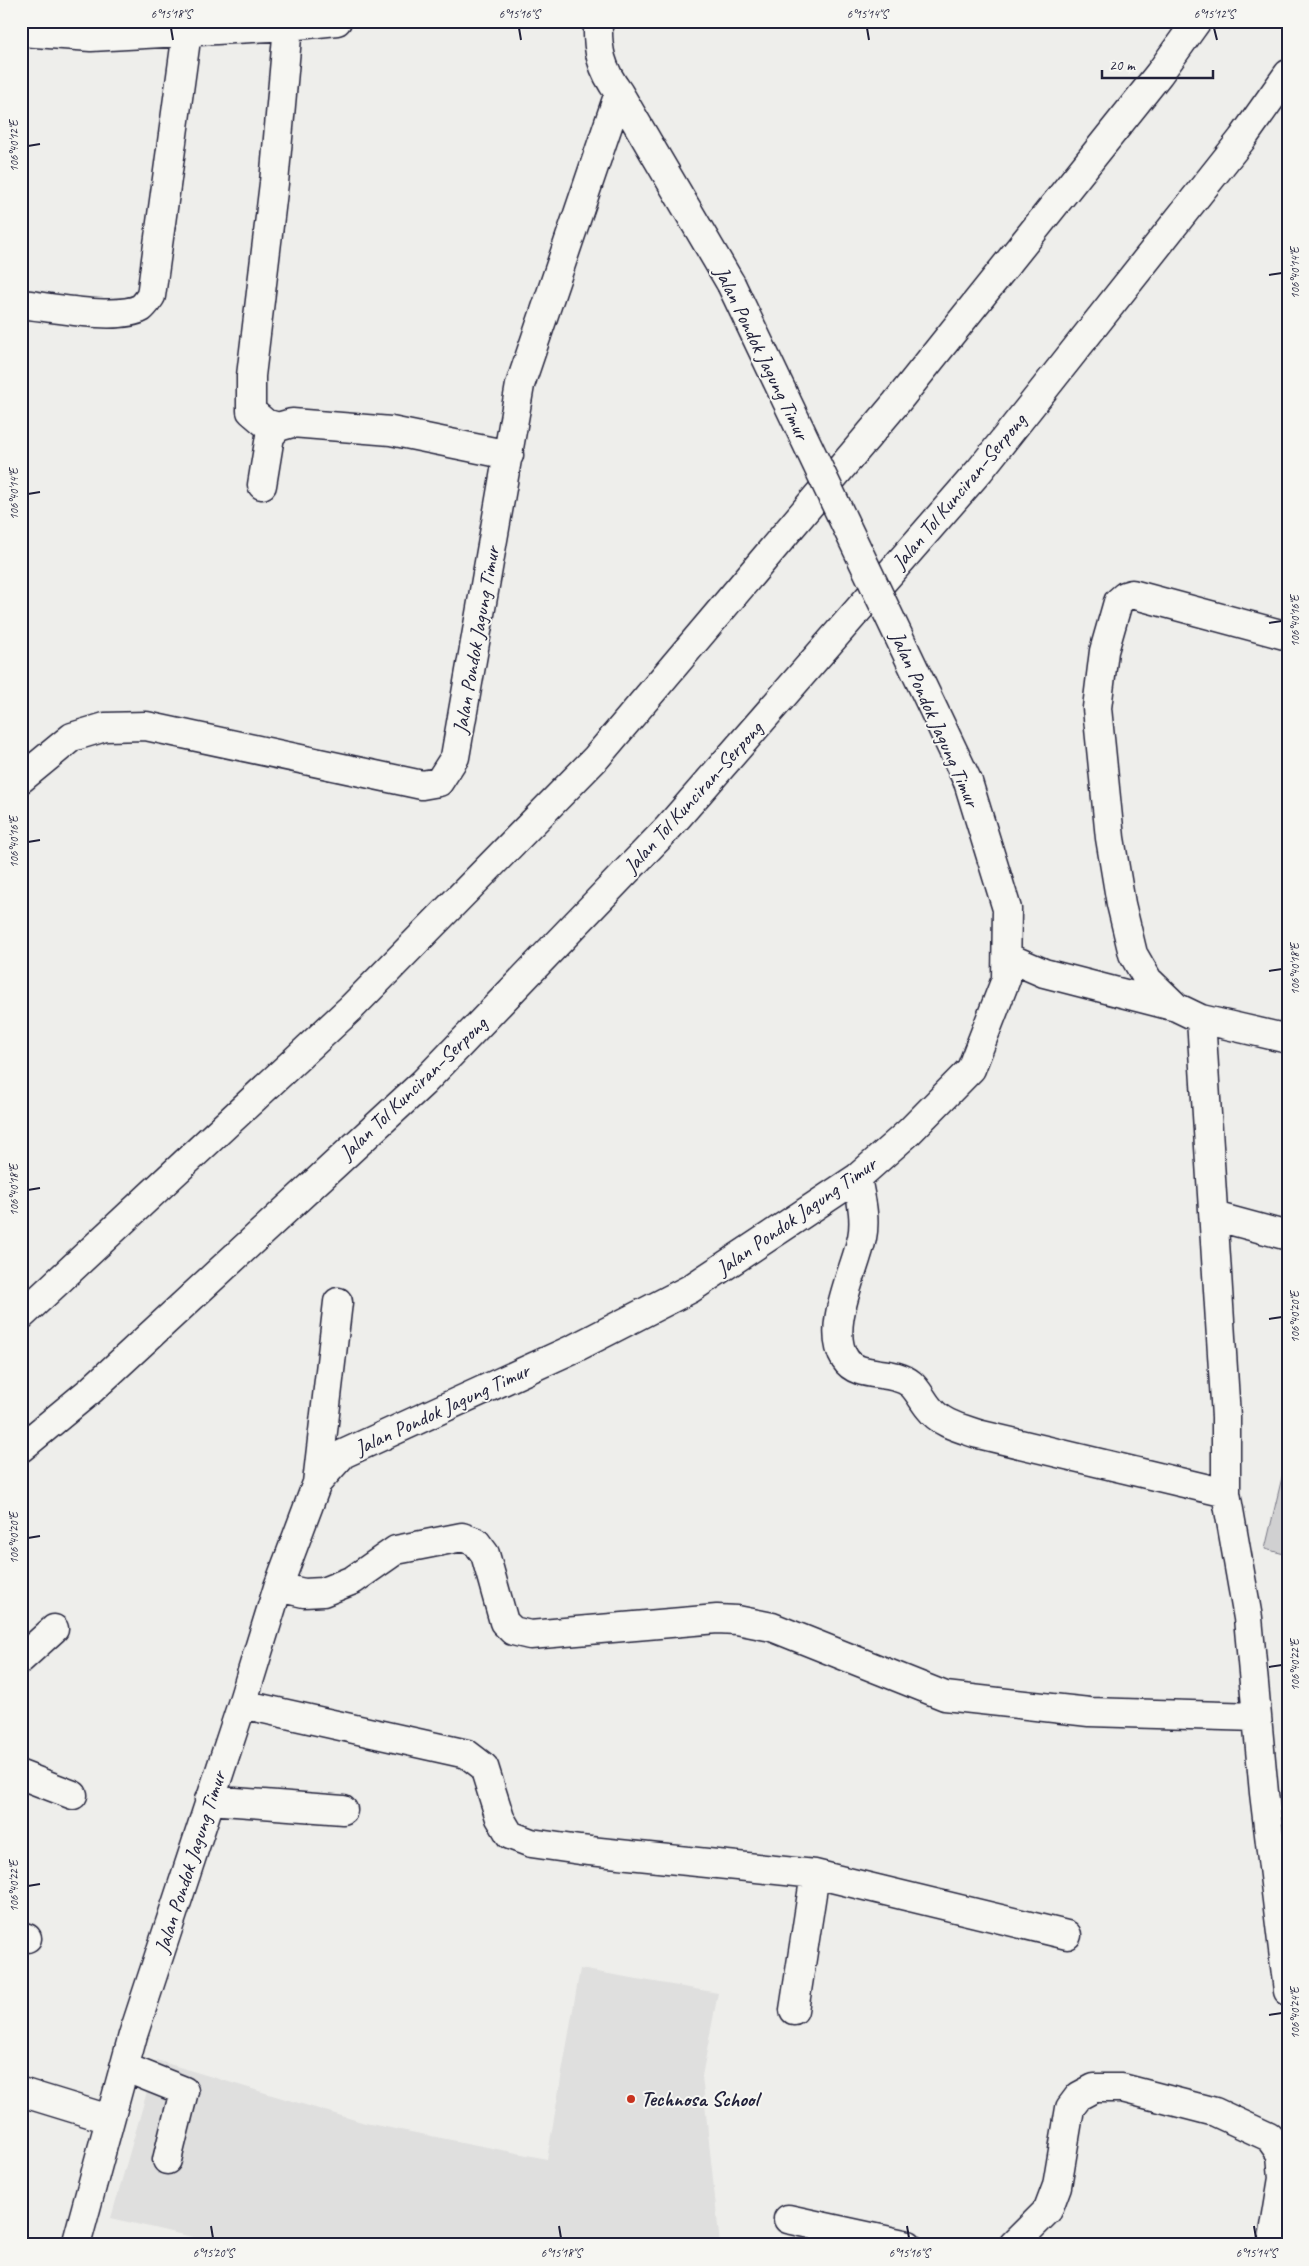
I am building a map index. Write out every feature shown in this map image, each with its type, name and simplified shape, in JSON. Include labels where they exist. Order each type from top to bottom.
[{"type":"main road","points":[[21,32],[91,37],[181,29],[288,26],[338,21]]},
{"type":"main road","name":"Jalan Pondok Jagung Timur","points":[[317,1483],[342,1454],[576,1348],[690,1289],[857,1178],[909,1132],[971,1069],[1006,979],[1007,909],[968,782],[731,284],[619,93],[607,77],[598,46],[598,21]]},
{"type":"main road","points":[[21,1316],[351,1008],[596,758],[896,403],[1159,74],[1197,21]]},
{"type":"main road","points":[[288,26],[274,183],[251,376],[251,411],[264,423],[278,426],[292,423],[391,431],[509,455]]},
{"type":"main road","points":[[21,304],[109,314],[127,313],[142,307],[151,296],[181,29]]},
{"type":"main road","name":"Jalan Tol Kunciran–Serpong","points":[[21,1448],[91,1390],[423,1083],[668,828],[980,470],[1236,147],[1288,74]]},
{"type":"main road","name":"Jalan Pondok Jagung Timur","points":[[21,780],[72,737],[105,726],[146,726],[422,785],[439,782],[455,758],[520,385],[619,93]]},
{"type":"main road","points":[[262,485],[270,436],[278,426]]},
{"type":"main road","points":[[1176,1007],[1148,980],[1133,954],[1121,904],[1110,838],[1097,708],[1104,651],[1118,602],[1125,596],[1132,594],[1288,636]]},
{"type":"main road","points":[[1007,957],[1044,972],[1176,1007],[1201,1019],[1288,1038]]},
{"type":"main road","points":[[1201,1019],[1226,1417],[1226,1493],[1248,1618],[1264,1793],[1288,1991]]},
{"type":"main road","points":[[857,1178],[864,1215],[862,1238],[838,1320],[839,1342],[845,1360],[858,1370],[893,1376],[910,1383],[930,1410],[944,1422],[978,1434],[1226,1493]]},
{"type":"main road","points":[[1214,1216],[1288,1236]]},
{"type":"main road","name":"Jalan Pondok Jagung Timur","points":[[76,2245],[124,2068],[278,1587],[317,1483],[338,1302]]},
{"type":"main road","points":[[278,1587],[304,1593],[323,1592],[353,1580],[396,1550],[462,1537],[476,1542],[485,1554],[504,1622],[513,1631],[530,1635],[716,1619],[737,1620],[772,1628],[945,1696],[1089,1712],[1257,1717]]},
{"type":"main road","points":[[21,1659],[54,1630]]},
{"type":"main road","points":[[242,1704],[467,1754],[484,1767],[500,1818],[510,1835],[531,1843],[580,1850],[815,1874],[1067,1935]]},
{"type":"main road","points":[[21,1775],[73,1795]]},
{"type":"main road","points":[[209,1800],[343,1810]]},
{"type":"main road","points":[[794,2010],[815,1874]]},
{"type":"main road","points":[[124,2068],[184,2091],[167,2160]]},
{"type":"main road","points":[[1013,2245],[1048,2210],[1058,2186],[1070,2108],[1079,2096],[1094,2088],[1122,2088],[1215,2112],[1269,2137],[1281,2154]]},
{"type":"main road","points":[[21,2092],[109,2119]]},
{"type":"main road","points":[[1272,2245],[1283,2178],[1281,2154],[1288,2126]]},
{"type":"main road","points":[[788,2219],[908,2245]]},
{"type":"shaded area","points":[[1288,1452],[1288,1555],[1265,1549]]},
{"type":"shaded area","name":"Technosa School","points":[[580,1969],[718,1993],[702,2076],[720,2245],[226,2245],[111,2218],[156,2060],[365,2123],[547,2159]]},
{"type":"place","name":"Technosa School","points":[[631,2099]]}]
